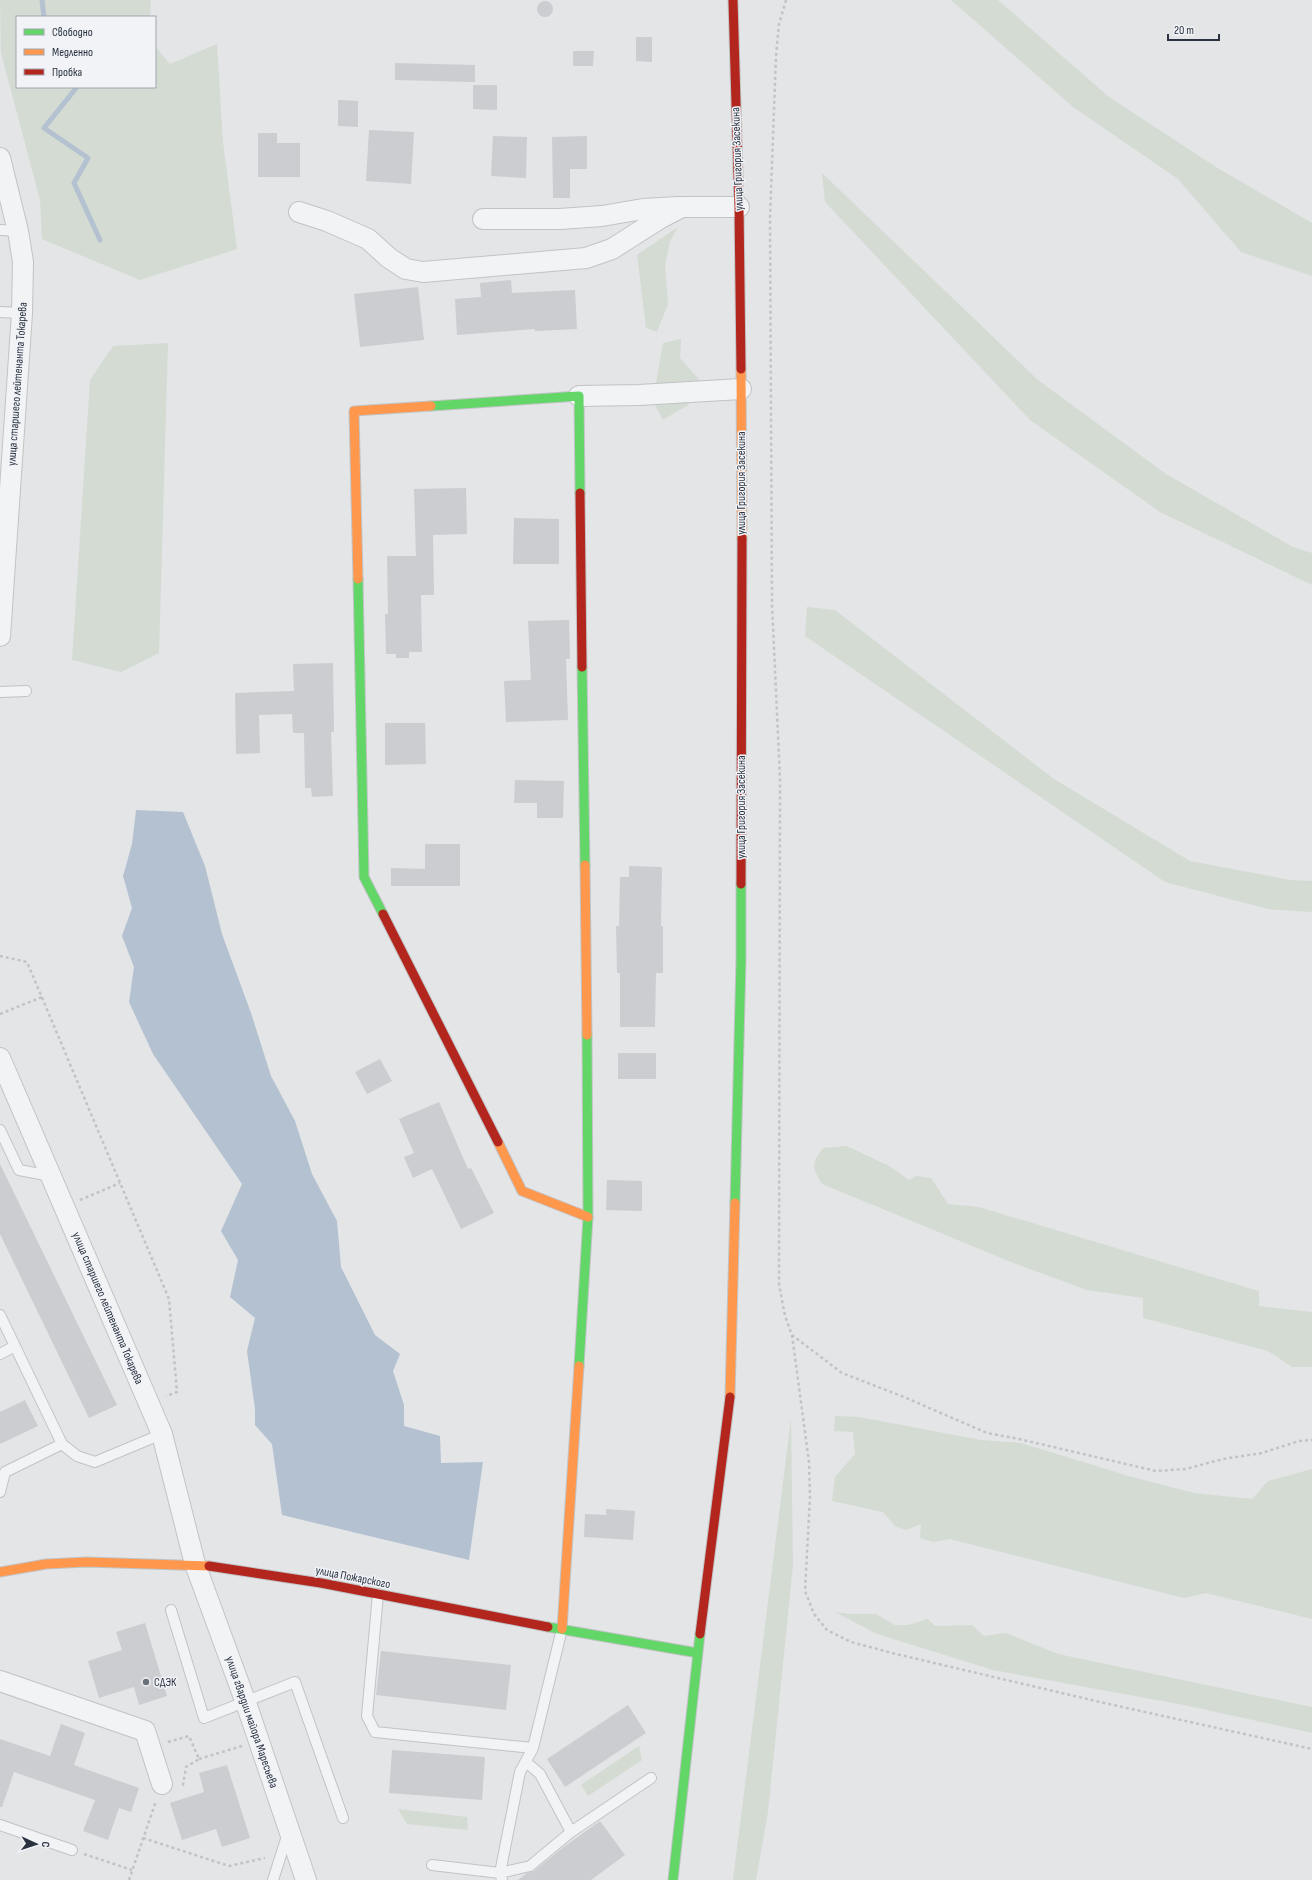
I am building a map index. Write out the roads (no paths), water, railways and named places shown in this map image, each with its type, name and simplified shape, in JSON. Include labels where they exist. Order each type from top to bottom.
[{"type":"street","name":"улица Григория Засекина","points":[[673,1880],[698,1653],[730,1398],[741,960],[741,389],[738,207],[731,2]]},
{"type":"street","name":"улица старшего лейтенанта Токарева","points":[[0,158],[12,234],[23,262],[22,313],[6,467],[0,636]]},
{"type":"street","points":[[299,212],[327,221],[368,239],[389,258],[406,269],[423,272],[586,258],[612,249],[659,219],[682,207]]},
{"type":"street","points":[[483,219],[560,219],[602,216],[643,208],[738,207]]},
{"type":"street","points":[[588,1217],[522,1191],[364,877],[354,411],[580,396],[639,395],[741,389]]},
{"type":"street","points":[[562,1629],[588,1217],[580,396]]},
{"type":"street","name":"улица старшего лейтенанта Токарева","points":[[0,1058],[162,1434],[194,1564]]},
{"type":"street","name":"улица Пожарского","points":[[0,1572],[46,1564],[87,1562],[194,1564],[271,1574],[698,1653]]},
{"type":"street","name":"улица гвардии майора Маресьева","points":[[194,1564],[246,1703],[306,1880]]},
{"type":"street","points":[[0,1681],[145,1731],[161,1786]]},
{"type":"lane","points":[[0,312],[22,313]]},
{"type":"lane","points":[[0,692],[26,691]]},
{"type":"lane","points":[[0,1130],[19,1170],[51,1176]]},
{"type":"lane","points":[[0,1315],[62,1444],[77,1456],[94,1462],[162,1434]]},
{"type":"lane","points":[[0,1354],[15,1346]]},
{"type":"lane","points":[[0,1492],[5,1472],[62,1444]]},
{"type":"lane","points":[[378,1594],[367,1716],[375,1732],[533,1748]]},
{"type":"lane","points":[[171,1610],[204,1718],[246,1703],[295,1682],[343,1818]]},
{"type":"lane","points":[[501,1876],[513,1800],[520,1772],[533,1748],[562,1629]]},
{"type":"lane","points":[[526,1762],[540,1774],[571,1832]]},
{"type":"lane","points":[[432,1865],[501,1876],[530,1866],[571,1832],[650,1778]]},
{"type":"lane","points":[[0,1824],[72,1850]]},
{"type":"lane","points":[[273,1880],[289,1829]]},
{"type":"water","points":[[136,810],[183,812],[205,866],[222,934],[251,1013],[271,1076],[295,1121],[312,1174],[337,1221],[341,1267],[375,1335],[400,1354],[393,1371],[404,1405],[404,1426],[440,1436],[441,1463],[483,1462],[469,1560],[282,1515],[272,1444],[255,1425],[255,1409],[247,1351],[255,1318],[230,1297],[238,1260],[221,1231],[242,1184],[153,1054],[129,1002],[134,967],[122,936],[132,908],[123,876],[132,844]]},
{"type":"waterway","points":[[42,0],[44,16]]},
{"type":"waterway","points":[[76,88],[44,128],[88,158],[74,183],[100,240]]},
{"type":"place","name":"СДЭК","points":[[146,1682]]}]
